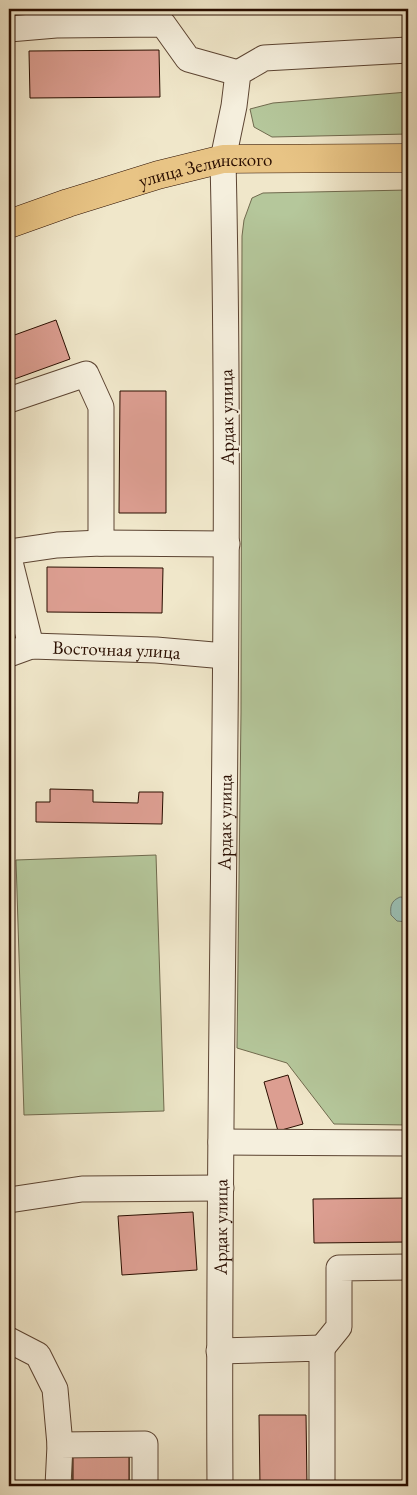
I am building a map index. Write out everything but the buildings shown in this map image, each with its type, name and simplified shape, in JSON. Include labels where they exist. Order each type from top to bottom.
[{"type":"main road","name":"улица Зелинского","points":[[9,224],[68,202],[158,175],[223,159],[408,158]]},
{"type":"street","points":[[9,29],[56,25],[163,24],[188,60],[238,73],[264,58],[408,50]]},
{"type":"street","name":"Ардак улица","points":[[220,1486],[220,1142],[227,544],[223,159],[234,106],[238,73]]},
{"type":"street","points":[[9,400],[86,374],[101,407],[101,543]]},
{"type":"street","points":[[9,552],[57,545],[101,543],[227,544]]},
{"type":"street","points":[[9,558],[20,650]]},
{"type":"street","name":"Восточная улица","points":[[20,650],[156,650],[225,656]]},
{"type":"street","points":[[220,1142],[408,1143]]},
{"type":"street","points":[[9,1200],[82,1189],[221,1188]]},
{"type":"street","points":[[322,1486],[322,1348],[339,1327],[338,1268],[408,1267]]},
{"type":"street","points":[[9,1340],[38,1355],[55,1389],[60,1445],[58,1486]]},
{"type":"street","points":[[219,1351],[322,1348]]},
{"type":"street","points":[[60,1445],[145,1444],[146,1486]]},
{"type":"green space","points":[[408,92],[408,134],[272,137],[254,127],[250,109],[273,103]]},
{"type":"green space","points":[[408,190],[408,1125],[334,1124],[287,1063],[237,1048],[241,713],[242,236],[244,220],[252,198],[263,193]]},
{"type":"green space","points":[[156,855],[164,1111],[24,1115],[16,860]]},
{"type":"water","points":[[400,897],[408,898],[407,922],[397,921],[391,915],[392,904]]}]
